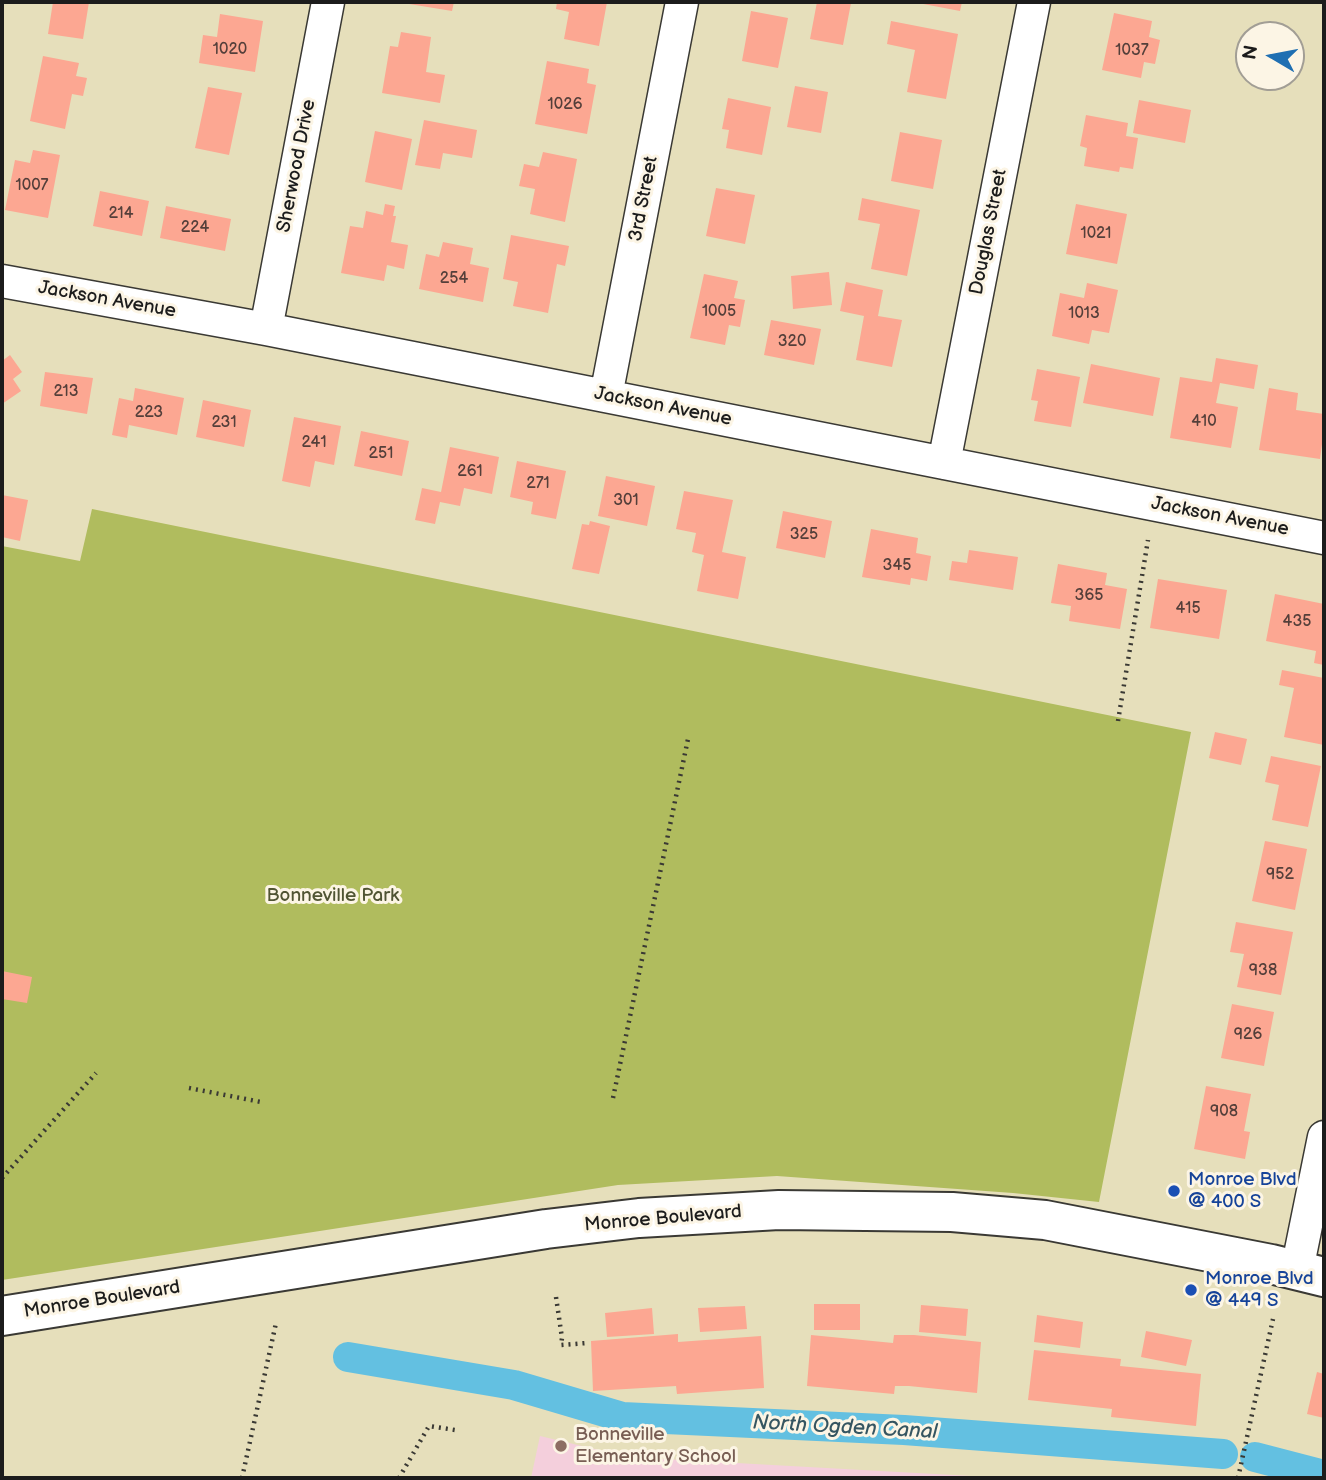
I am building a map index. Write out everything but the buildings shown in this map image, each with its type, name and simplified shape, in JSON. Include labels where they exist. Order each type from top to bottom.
[{"type":"main road","name":"Monroe Boulevard","points":[[2,1316],[546,1229],[639,1218],[779,1210],[952,1212],[1045,1220],[1311,1273]]},
{"type":"street","name":"Sherwood Drive","points":[[266,329],[328,2]]},
{"type":"street","name":"3rd Street","points":[[606,396],[682,2]]},
{"type":"street","name":"Douglas Street","points":[[944,463],[1034,2]]},
{"type":"street","name":"Jackson Avenue","points":[[2,281],[266,329],[1324,538]]},
{"type":"street","points":[[1311,1273],[1324,1137]]},
{"type":"path","points":[[1118,722],[1148,540]]},
{"type":"path","points":[[613,1098],[688,739]]},
{"type":"path","points":[[2,1178],[96,1073]]},
{"type":"path","points":[[189,1088],[261,1102]]},
{"type":"path","points":[[556,1297],[561,1345],[587,1343]]},
{"type":"path","points":[[1238,1478],[1273,1319]]},
{"type":"path","points":[[242,1478],[276,1323]]},
{"type":"path","points":[[399,1478],[429,1426],[455,1430]]},
{"type":"shaded area","name":"Bonneville Elementary School","points":[[540,1436],[628,1457],[1007,1478],[531,1478]]},
{"type":"green space","name":"Bonneville Park","points":[[92,509],[1191,732],[1099,1202],[777,1176],[618,1185],[2,1280],[2,546],[80,561]]},
{"type":"waterway","name":"North Ogden Canal","points":[[348,1357],[514,1385],[622,1417],[904,1430],[1223,1454]]},
{"type":"waterway","name":"North Ogden Canal","points":[[1255,1457],[1324,1475]]},
{"type":"place","name":"Monroe Blvd @ 400 S","points":[[1174,1191]]},
{"type":"place","name":"Monroe Blvd @ 449 S","points":[[1191,1290]]},
{"type":"place","name":"Bonneville Elementary School","points":[[561,1446]]}]
